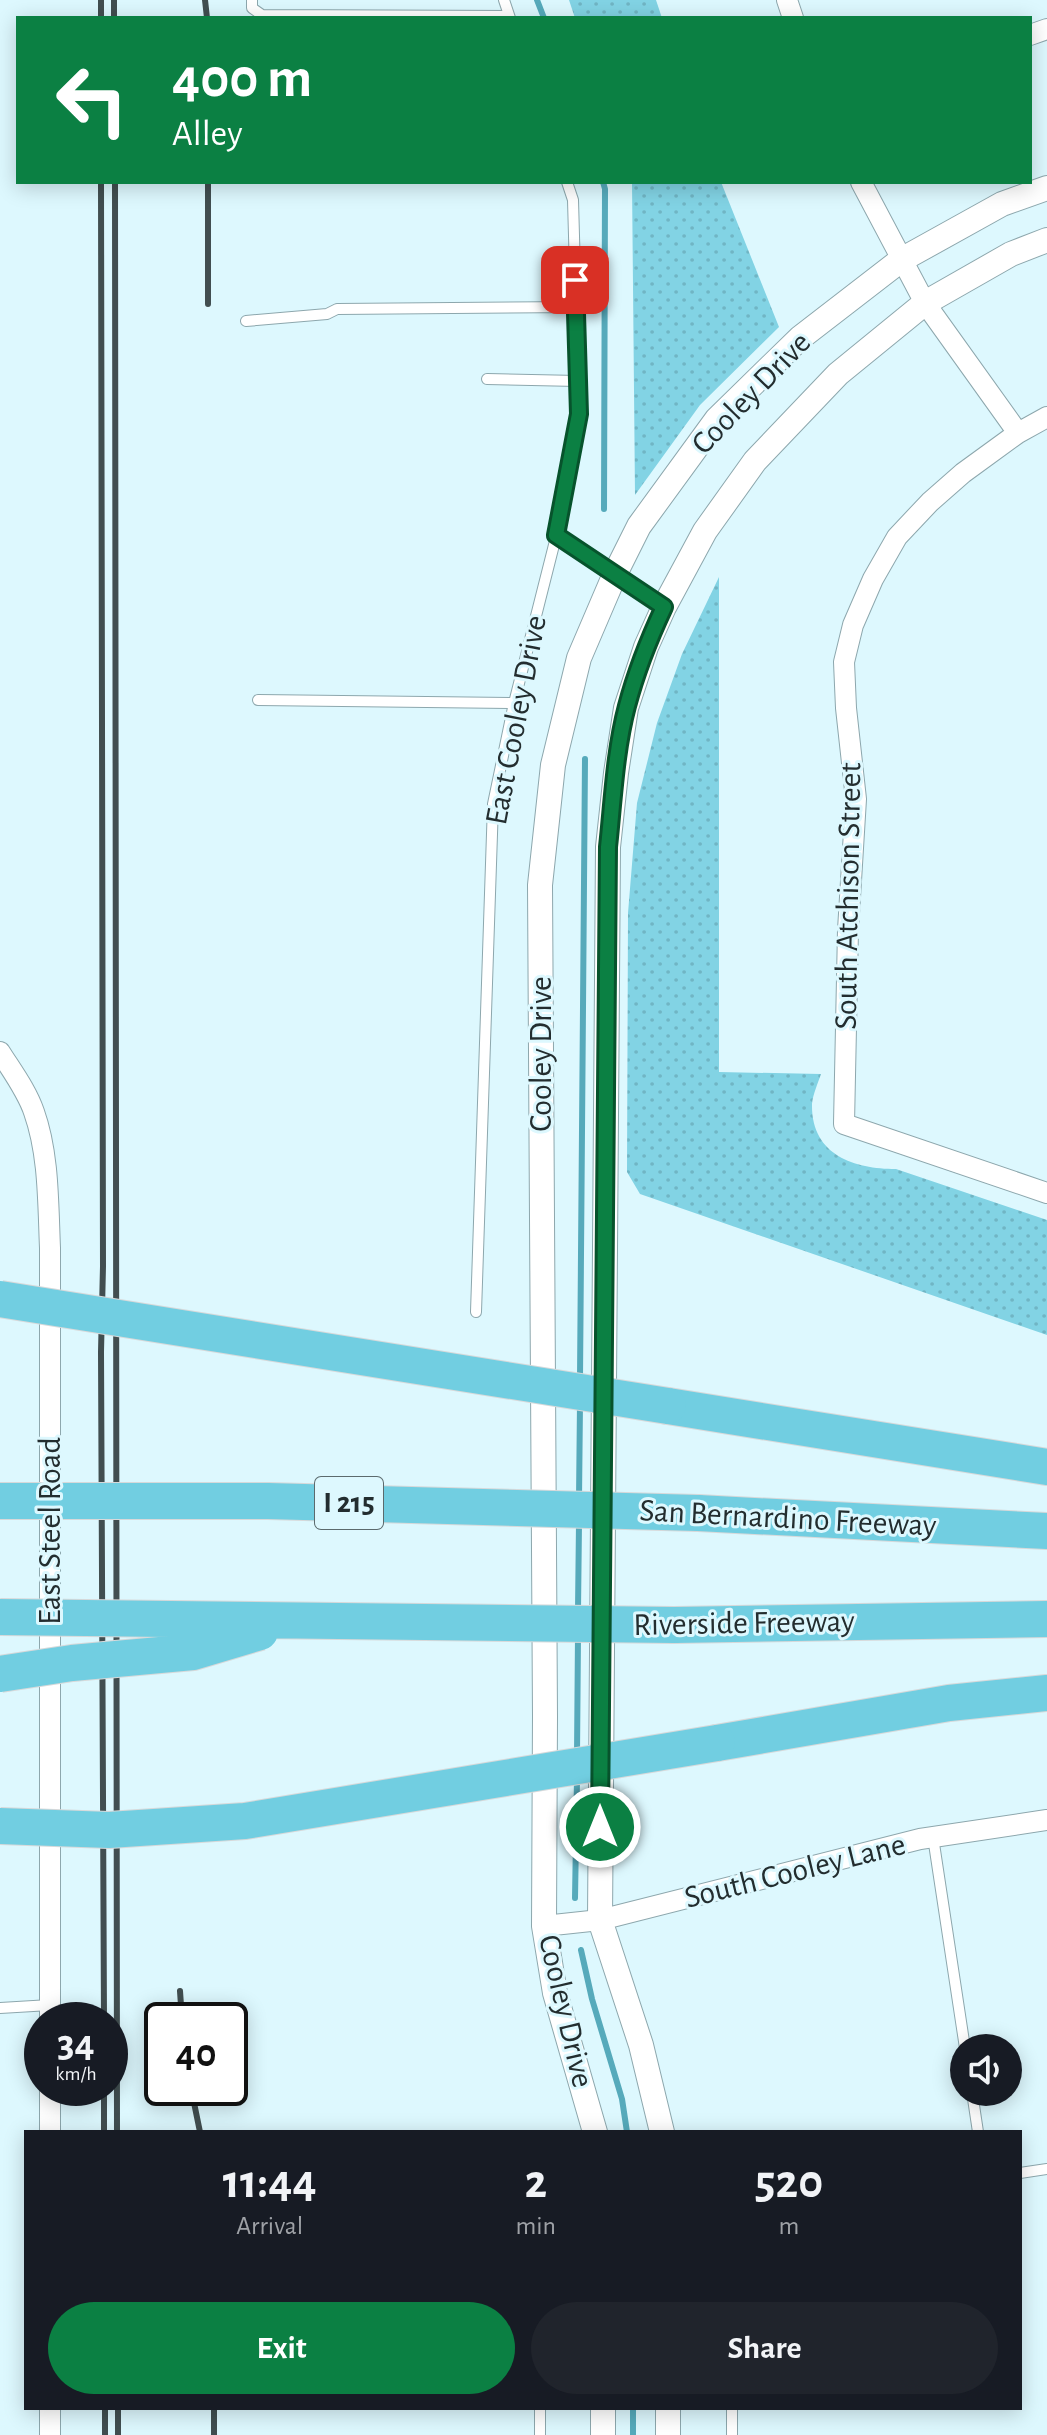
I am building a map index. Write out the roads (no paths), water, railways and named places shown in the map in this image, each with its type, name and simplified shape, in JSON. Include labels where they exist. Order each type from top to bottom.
[{"type":"highway","points":[[0,1299],[1047,1467]]},
{"type":"highway","name":"San Bernardino Freeway","points":[[0,1501],[242,1500],[698,1513],[1047,1531]]},
{"type":"highway","points":[[0,1617],[296,1622]]},
{"type":"highway","name":"Riverside Freeway","points":[[296,1622],[674,1625],[1047,1619]]},
{"type":"highway","points":[[0,1674],[72,1663],[193,1652],[296,1622]]},
{"type":"highway","points":[[0,1826],[109,1830],[245,1821],[949,1703],[1047,1693]]},
{"type":"street","points":[[862,184],[925,303],[1018,433]]},
{"type":"street","name":"Cooley Drive","points":[[594,2130],[555,1993],[544,1926],[540,885],[553,765],[579,658],[615,574],[639,526],[717,419],[800,338],[901,260],[1002,204],[1047,188]]},
{"type":"street","name":"Cooley Drive","points":[[662,2130],[641,2045],[600,1920],[608,847],[626,708],[646,647],[664,607],[705,531],[755,461],[838,374],[925,303],[1011,254],[1047,240]]},
{"type":"street","name":"South Atchison Street","points":[[1047,417],[1018,433],[963,473],[897,537],[873,579],[853,625],[844,662],[856,799],[848,930],[844,1124],[1047,1193]]},
{"type":"street","name":"East Steel Road","points":[[0,1052],[34,1111],[47,1189],[50,1248],[50,2002]]},
{"type":"street","name":"South Cooley Lane","points":[[544,1926],[600,1920],[933,1837],[1047,1820]]},
{"type":"street","points":[[50,2106],[50,2130]]},
{"type":"street","points":[[50,2410],[50,2435]]},
{"type":"street","points":[[603,2410],[603,2435]]},
{"type":"street","points":[[668,2410],[668,2435]]},
{"type":"lane","points":[[252,0],[252,8],[262,15],[386,16]]},
{"type":"lane","name":"East Cooley Drive","points":[[476,1312],[493,804],[514,703],[556,535],[579,414],[573,200],[568,184]]},
{"type":"lane","points":[[246,321],[327,314],[337,309],[576,307]]},
{"type":"lane","points":[[487,379],[578,381]]},
{"type":"lane","points":[[556,535],[664,607]]},
{"type":"lane","points":[[258,700],[514,703]]},
{"type":"lane","points":[[933,1837],[963,2034]]},
{"type":"lane","points":[[0,2008],[24,2010]]},
{"type":"lane","points":[[974,2106],[978,2130]]},
{"type":"lane","points":[[1022,2173],[1047,2169]]},
{"type":"lane","points":[[540,2410],[540,2435]]},
{"type":"lane","points":[[732,2410],[732,2435]]},
{"type":"waterway","points":[[537,0],[543,16]]},
{"type":"waterway","points":[[604,184],[604,509]]},
{"type":"waterway","points":[[580,1379],[585,759]]},
{"type":"waterway","points":[[579,1499],[580,1403]]},
{"type":"waterway","points":[[578,1611],[579,1523]]},
{"type":"waterway","points":[[577,1755],[578,1635]]},
{"type":"waterway","points":[[575,1898],[577,1779]]},
{"type":"waterway","points":[[581,1950],[622,2099],[627,2130]]},
{"type":"waterway","points":[[633,2410],[633,2435]]},
{"type":"railway","points":[[101,0],[101,16]]},
{"type":"railway","points":[[114,0],[114,16]]},
{"type":"railway","points":[[205,0],[207,16]]},
{"type":"railway","points":[[101,184],[104,2002]]},
{"type":"railway","points":[[115,184],[117,2130]]},
{"type":"railway","points":[[208,184],[208,304]]},
{"type":"railway","points":[[180,1991],[181,2002]]},
{"type":"railway","points":[[104,2106],[104,2130]]},
{"type":"railway","points":[[195,2106],[200,2130]]},
{"type":"railway","points":[[105,2410],[105,2435]]},
{"type":"railway","points":[[118,2410],[118,2435]]},
{"type":"railway","points":[[214,2410],[214,2435]]}]
